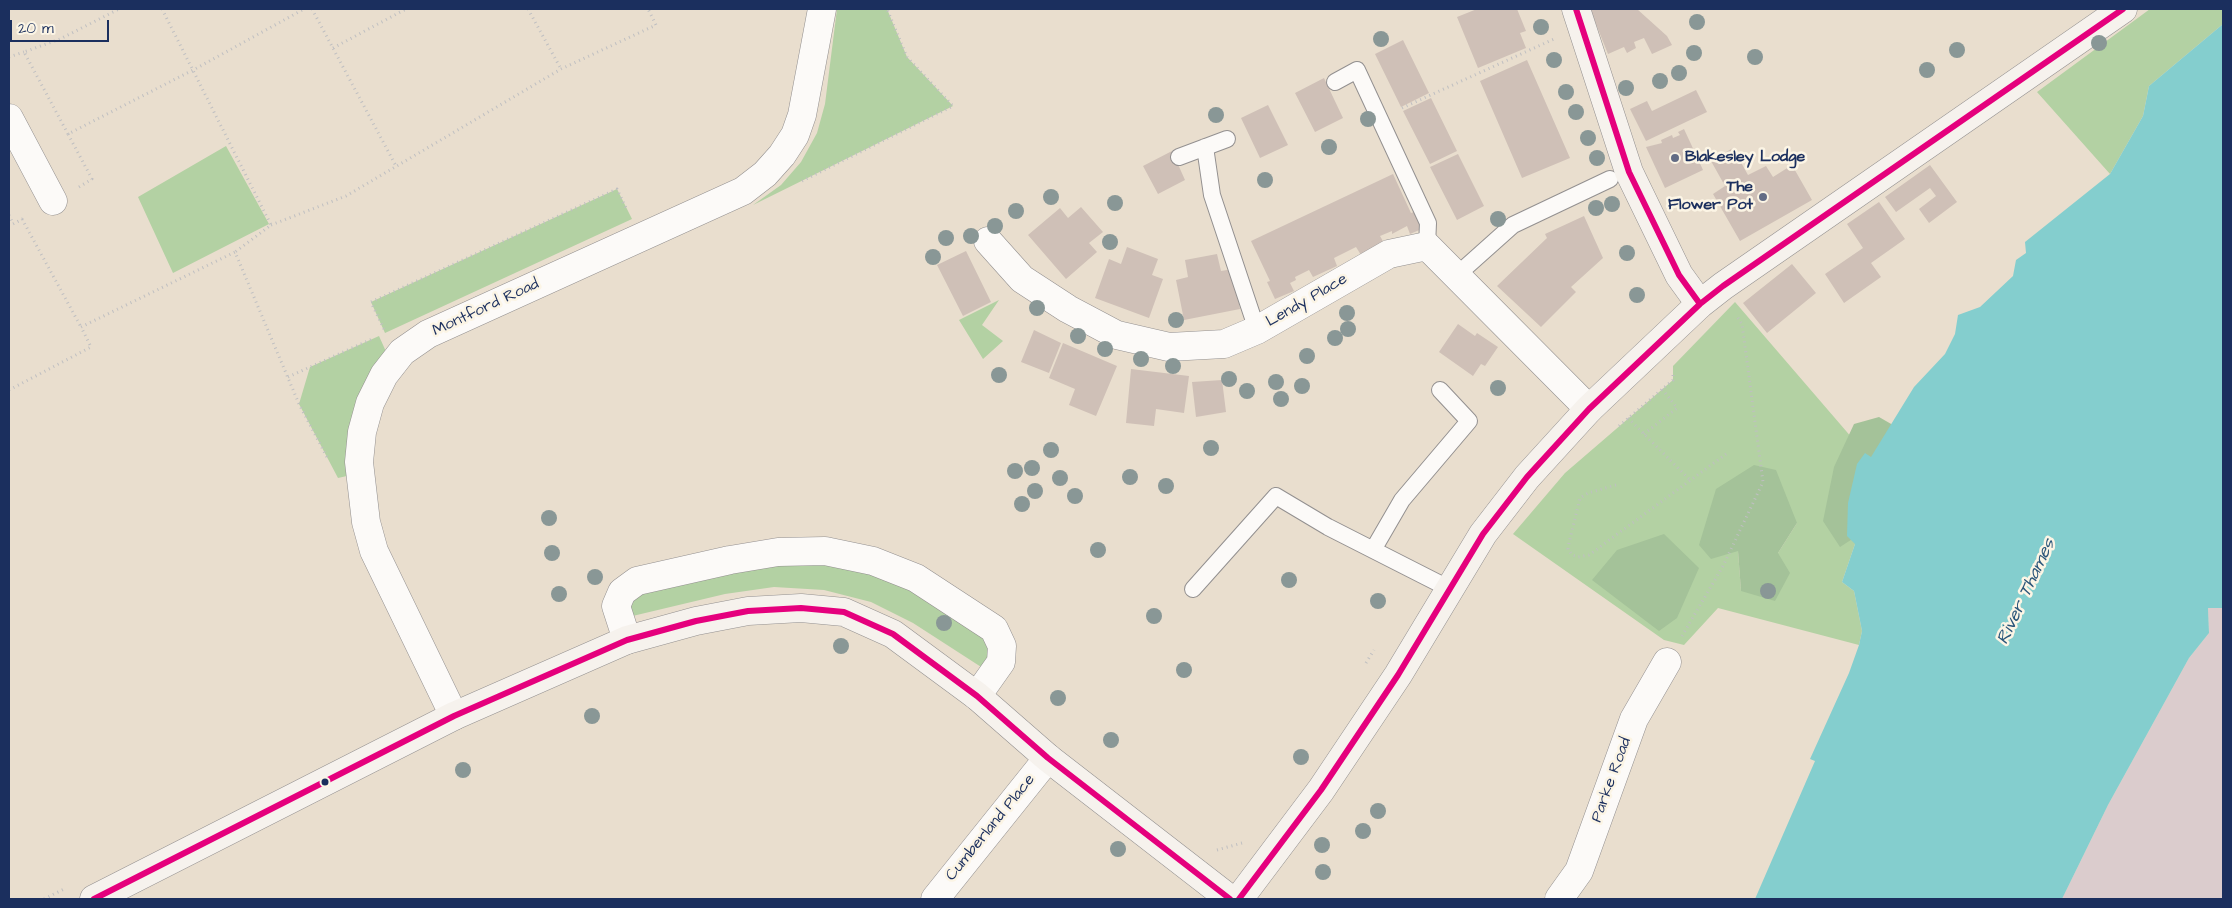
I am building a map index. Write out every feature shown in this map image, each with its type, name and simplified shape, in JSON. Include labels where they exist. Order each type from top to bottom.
[{"type":"street","name":"Montford Road","points":[[454,716],[374,551],[370,537],[362,493],[359,462],[362,432],[370,403],[384,375],[402,352],[428,334],[743,191],[765,174],[795,135],[802,114],[822,9]]},
{"type":"street","points":[[1238,899],[1321,790],[1398,675],[1484,534],[1527,477],[1590,409],[1700,304],[1756,261],[2123,9]]},
{"type":"street","points":[[1579,18],[1629,172],[1679,275],[1700,304]]},
{"type":"street","points":[[9,118],[53,201]]},
{"type":"street","name":"Lendy Place","points":[[988,241],[1022,279],[1068,309],[1117,334],[1169,347],[1224,344],[1257,330],[1389,254],[1427,246]]},
{"type":"street","points":[[1427,246],[1590,409]]},
{"type":"street","points":[[627,640],[616,606],[622,592],[637,582],[730,560],[778,552],[825,551],[873,561],[916,578],[994,629],[1002,646],[1001,662],[977,696]]},
{"type":"street","points":[[94,899],[454,716],[627,640],[696,621],[748,611],[801,608],[844,612],[893,634],[977,696],[1048,758],[1230,899]]},
{"type":"street","name":"Parke Road","points":[[1559,899],[1579,871],[1634,719],[1667,662]]},
{"type":"street","name":"Cumberland Place","points":[[935,899],[1048,758]]},
{"type":"lane","points":[[1334,82],[1357,70],[1428,223],[1427,246]]},
{"type":"lane","points":[[1179,157],[1228,139]]},
{"type":"lane","points":[[1205,147],[1212,195],[1257,330]]},
{"type":"lane","points":[[1457,275],[1513,225],[1610,179]]},
{"type":"lane","points":[[1373,550],[1402,500],[1469,421],[1440,390]]},
{"type":"lane","points":[[1193,589],[1276,496],[1328,527],[1450,589]]},
{"type":"path","points":[[9,57],[60,39],[119,9]]},
{"type":"path","points":[[162,9],[194,69],[271,225]]},
{"type":"path","points":[[68,134],[194,69],[304,9]]},
{"type":"path","points":[[312,9],[396,166]]},
{"type":"path","points":[[333,48],[406,9]]},
{"type":"path","points":[[528,9],[561,69]]},
{"type":"path","points":[[81,327],[235,252],[271,225],[346,196],[561,69],[656,25],[648,9]]},
{"type":"path","points":[[797,184],[953,106],[907,58],[887,9]]},
{"type":"path","points":[[1380,118],[1579,18]]},
{"type":"path","points":[[9,226],[92,179],[24,52]]},
{"type":"path","points":[[385,333],[371,302],[617,189],[628,212]]},
{"type":"path","points":[[9,215],[13,224]]},
{"type":"path","points":[[9,390],[91,347],[22,219]]},
{"type":"path","points":[[235,252],[299,404],[329,462]]},
{"type":"path","points":[[1667,662],[1723,566],[1763,482],[1742,324],[1735,312]]},
{"type":"path","points":[[1614,431],[1673,380],[1672,366]]},
{"type":"path","points":[[1644,434],[1677,408],[1662,389]]},
{"type":"path","points":[[1628,418],[1690,480]]},
{"type":"path","points":[[1616,485],[1588,493],[1580,498],[1568,543],[1568,549],[1572,554],[1578,557],[1589,555],[1726,454]]},
{"type":"path","points":[[1364,666],[1374,649]]},
{"type":"path","points":[[1216,850],[1245,842]]},
{"type":"path","points":[[44,899],[70,886]]},
{"type":"shaded area","points":[[2208,608],[2223,608],[2223,899],[2062,899],[2108,805],[2189,658],[2209,633]]},
{"type":"green space","points":[[837,9],[887,9],[907,57],[953,106],[753,205],[781,185],[801,162],[817,133],[825,104]]},
{"type":"green space","points":[[2150,9],[2223,9],[2223,24],[2149,86],[2143,116],[2110,174],[2037,92]]},
{"type":"green space","points":[[226,146],[269,224],[173,273],[138,197]]},
{"type":"green space","points":[[617,189],[632,219],[385,333],[371,302]]},
{"type":"green space","points":[[999,300],[982,325],[1003,341],[983,359],[959,320]]},
{"type":"green space","points":[[1735,302],[1865,453],[1855,544],[1842,582],[1854,591],[1862,631],[1859,645],[1718,608],[1684,645],[1664,640],[1513,534],[1565,473],[1673,380],[1673,366]],"holes":[[[1797,523],[1778,553],[1741,591],[1738,551]]]},
{"type":"green space","points":[[379,336],[392,365],[360,473],[338,478],[299,404],[310,367]]},
{"type":"green space","points":[[1879,417],[1919,440],[1863,532],[1840,547],[1823,521],[1834,467],[1854,424]]},
{"type":"green space","points":[[1754,465],[1776,470],[1797,523],[1778,553],[1790,573],[1775,601],[1741,591],[1738,551],[1711,559],[1699,545],[1716,489]]},
{"type":"green space","points":[[1664,534],[1699,568],[1677,618],[1659,631],[1592,580],[1617,550]]},
{"type":"green space","points":[[825,551],[994,629],[992,674],[913,623],[871,602],[824,590],[774,587],[725,594],[620,619],[622,592]]},
{"type":"water","name":"River Thames","points":[[2223,24],[2223,608],[2208,608],[2209,633],[2189,658],[2108,805],[2062,899],[1755,899],[1815,761],[1810,759],[1849,673],[1859,645],[1862,631],[1854,591],[1842,582],[1855,544],[1847,536],[1848,503],[1857,464],[1865,453],[1871,457],[1914,387],[1945,354],[1955,334],[1958,315],[1980,307],[2013,276],[2016,260],[2026,253],[2025,242],[2110,174],[2143,116],[2149,86]]},
{"type":"building","points":[[1477,9],[1517,9],[1526,31],[1520,33],[1526,48],[1478,68],[1457,17]]},
{"type":"building","points":[[1590,9],[1637,9],[1667,36],[1672,45],[1652,54],[1644,38],[1634,42],[1636,48],[1627,53],[1624,47],[1608,54]]},
{"type":"building","points":[[1403,40],[1429,93],[1401,107],[1375,54]]},
{"type":"building","points":[[1527,60],[1570,158],[1522,178],[1480,81]]},
{"type":"building","points":[[1324,78],[1343,118],[1315,132],[1295,93]]},
{"type":"building","points":[[1696,90],[1707,112],[1646,141],[1630,109],[1647,101],[1652,111]]},
{"type":"building","points":[[1431,98],[1457,151],[1430,164],[1403,111]]},
{"type":"building","points":[[1268,105],[1288,145],[1260,158],[1241,118]]},
{"type":"building","name":"Blakesley Lodge","points":[[1684,129],[1703,170],[1665,188],[1646,147],[1662,143],[1661,140],[1672,135],[1673,138],[1680,135],[1678,132]]},
{"type":"building","name":"The Flower Pot","points":[[1733,148],[1748,175],[1766,166],[1773,177],[1792,165],[1812,200],[1740,241],[1713,194],[1725,186],[1711,161]]},
{"type":"building","points":[[1172,151],[1185,180],[1158,194],[1143,166]]},
{"type":"building","points":[[1458,154],[1484,206],[1457,220],[1430,167]]},
{"type":"building","points":[[1930,165],[1957,202],[1929,223],[1919,209],[1936,196],[1930,188],[1896,212],[1885,197]]},
{"type":"building","points":[[1393,174],[1411,213],[1417,211],[1424,228],[1410,234],[1407,226],[1392,234],[1392,231],[1380,236],[1384,243],[1361,255],[1356,247],[1334,258],[1337,266],[1313,277],[1309,270],[1295,277],[1296,280],[1290,283],[1294,291],[1275,299],[1267,282],[1270,281],[1251,241]]},
{"type":"building","points":[[1879,202],[1905,239],[1871,263],[1881,277],[1844,303],[1825,274],[1863,248],[1847,224]]},
{"type":"building","points":[[1081,207],[1103,232],[1089,243],[1097,252],[1066,279],[1028,235],[1060,208],[1068,218]]},
{"type":"building","points":[[1584,216],[1603,258],[1571,287],[1576,292],[1541,327],[1497,286],[1547,238],[1545,234]]},
{"type":"building","points":[[1127,247],[1158,259],[1152,275],[1163,279],[1149,318],[1095,298],[1109,259],[1121,264]]},
{"type":"building","points":[[966,251],[991,302],[963,316],[937,265]]},
{"type":"building","points":[[1217,254],[1221,271],[1233,269],[1240,309],[1184,320],[1176,280],[1188,277],[1185,260]]},
{"type":"building","points":[[1792,264],[1816,293],[1767,333],[1743,303]]},
{"type":"building","points":[[1458,324],[1475,336],[1477,333],[1498,347],[1485,366],[1481,364],[1473,376],[1439,352]]},
{"type":"building","points":[[1034,330],[1061,343],[1049,373],[1021,362]]},
{"type":"building","points":[[1063,343],[1117,366],[1096,416],[1069,405],[1075,389],[1049,378]]},
{"type":"building","points":[[1131,369],[1189,376],[1184,413],[1156,409],[1154,426],[1126,423]]},
{"type":"building","points":[[1222,380],[1226,412],[1196,417],[1192,382]]},
{"type":"transit line","points":[[1576,9],[1629,172],[1679,275],[1700,304]]},
{"type":"transit line","points":[[1239,899],[1321,790],[1398,675],[1483,534],[1527,477],[1589,409],[1700,304],[1723,286],[2123,9]]},
{"type":"transit line","points":[[94,899],[454,716],[627,640],[696,621],[748,611],[801,608],[844,612],[893,634],[977,696],[1048,758],[1230,899]]},
{"type":"place","name":"Blakesley Lodge","points":[[1675,158]]},
{"type":"place","name":"The Flower Pot","points":[[1763,197]]}]
